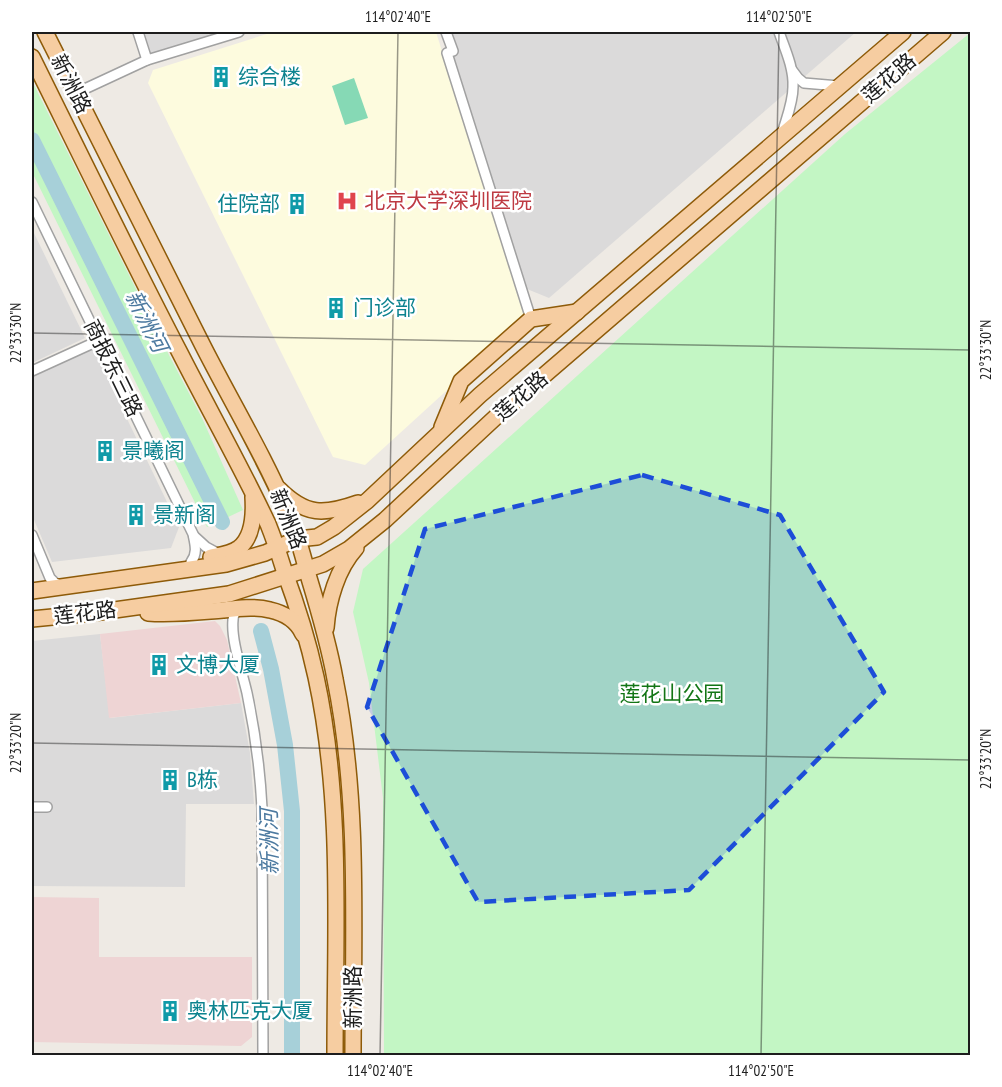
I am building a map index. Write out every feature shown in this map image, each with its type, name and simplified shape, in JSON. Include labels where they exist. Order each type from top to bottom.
[{"type":"main road","name":"新洲路","points":[[45,32],[275,485],[290,517],[307,568],[335,679],[348,768],[352,822],[352,1056]]},
{"type":"main road","name":"莲花路","points":[[35,591],[226,564],[277,549],[297,539],[317,537],[346,519],[480,395],[903,32]]},
{"type":"main road","name":"莲花路","points":[[32,619],[229,594],[323,564],[336,557],[374,530],[498,415],[943,32]]},
{"type":"main road","name":"新洲路","points":[[32,57],[175,344],[253,494],[287,576],[307,640],[324,722],[334,823],[335,1056]]},
{"type":"main road","points":[[439,434],[461,381],[531,319],[577,312]]},
{"type":"main road","points":[[275,485],[293,501],[304,507],[326,512],[367,501]]},
{"type":"main road","points":[[164,573],[191,562],[238,549],[247,538],[253,519],[253,494]]},
{"type":"main road","points":[[326,637],[330,601],[343,567],[352,553],[374,530]]},
{"type":"main road","points":[[124,609],[159,614],[242,608],[270,609],[292,620],[307,640]]},
{"type":"street","points":[[138,32],[147,60]]},
{"type":"street","points":[[76,93],[147,60],[239,32]]},
{"type":"street","points":[[446,32],[453,51],[447,53],[531,319]]},
{"type":"street","points":[[779,32],[793,81],[793,94],[782,135]]},
{"type":"street","points":[[791,68],[804,82],[839,86]]},
{"type":"street","name":"商报东三路","points":[[32,202],[193,534],[196,549],[191,562]]},
{"type":"street","points":[[32,366],[98,338]]},
{"type":"street","points":[[32,371],[98,338]]},
{"type":"street","name":"商报东三路","points":[[193,534],[206,547],[221,555]]},
{"type":"street","points":[[32,535],[50,578],[58,585],[67,587]]},
{"type":"street","points":[[32,550],[42,578],[42,585],[35,591]]},
{"type":"street","points":[[242,608],[237,610],[233,616],[234,637],[252,720],[262,802],[263,1056]]},
{"type":"street","points":[[210,611],[224,618],[234,637]]},
{"type":"street","points":[[32,807],[47,807]]},
{"type":"highlighted area","points":[[642,475],[780,515],[884,692],[689,890],[478,902],[367,707],[425,529]]},
{"type":"shaded area","points":[[131,32],[230,32],[145,58]]},
{"type":"shaded area","name":"北京大学深圳医院","points":[[273,32],[436,32],[525,319],[365,465],[333,457],[148,83],[153,70]]},
{"type":"shaded area","points":[[446,32],[856,32],[549,298],[527,289]]},
{"type":"shaded area","points":[[32,229],[85,338],[32,363]]},
{"type":"shaded area","points":[[93,348],[179,527],[171,548],[52,562],[32,515],[32,375]]},
{"type":"shaded area","name":"文博大厦","points":[[215,621],[227,640],[241,703],[109,718],[100,634]]},
{"type":"shaded area","points":[[100,634],[110,718],[241,703],[250,753],[254,804],[186,804],[185,887],[32,886],[32,812],[47,812],[47,802],[32,801],[32,641]]},
{"type":"shaded area","points":[[32,897],[99,898],[99,957],[252,957],[252,1037],[241,1046],[32,1042]]},
{"type":"green space","name":"莲花山公园","points":[[970,33],[970,1055],[384,1055],[383,798],[369,683],[353,612],[363,569],[845,134]]},
{"type":"green space","points":[[354,78],[368,118],[345,125],[332,86]]},
{"type":"green space","points":[[32,81],[202,418],[243,510],[207,527],[32,172]]},
{"type":"waterway","name":"新洲河","points":[[32,140],[222,522]]},
{"type":"waterway","name":"新洲河","points":[[261,631],[271,669],[285,745],[292,811],[292,1056]]},
{"type":"place","name":"综合楼","points":[[221,77]]},
{"type":"place","name":"北京大学深圳医院","points":[[347,201]]},
{"type":"place","name":"住院部","points":[[297,204]]},
{"type":"place","name":"门诊部","points":[[336,308]]},
{"type":"place","name":"景曦阁","points":[[105,451]]},
{"type":"place","name":"景新阁","points":[[136,515]]},
{"type":"place","name":"文博大厦","points":[[159,665]]},
{"type":"place","name":"B栋","points":[[170,780]]},
{"type":"place","name":"奥林匹克大厦","points":[[170,1011]]}]
